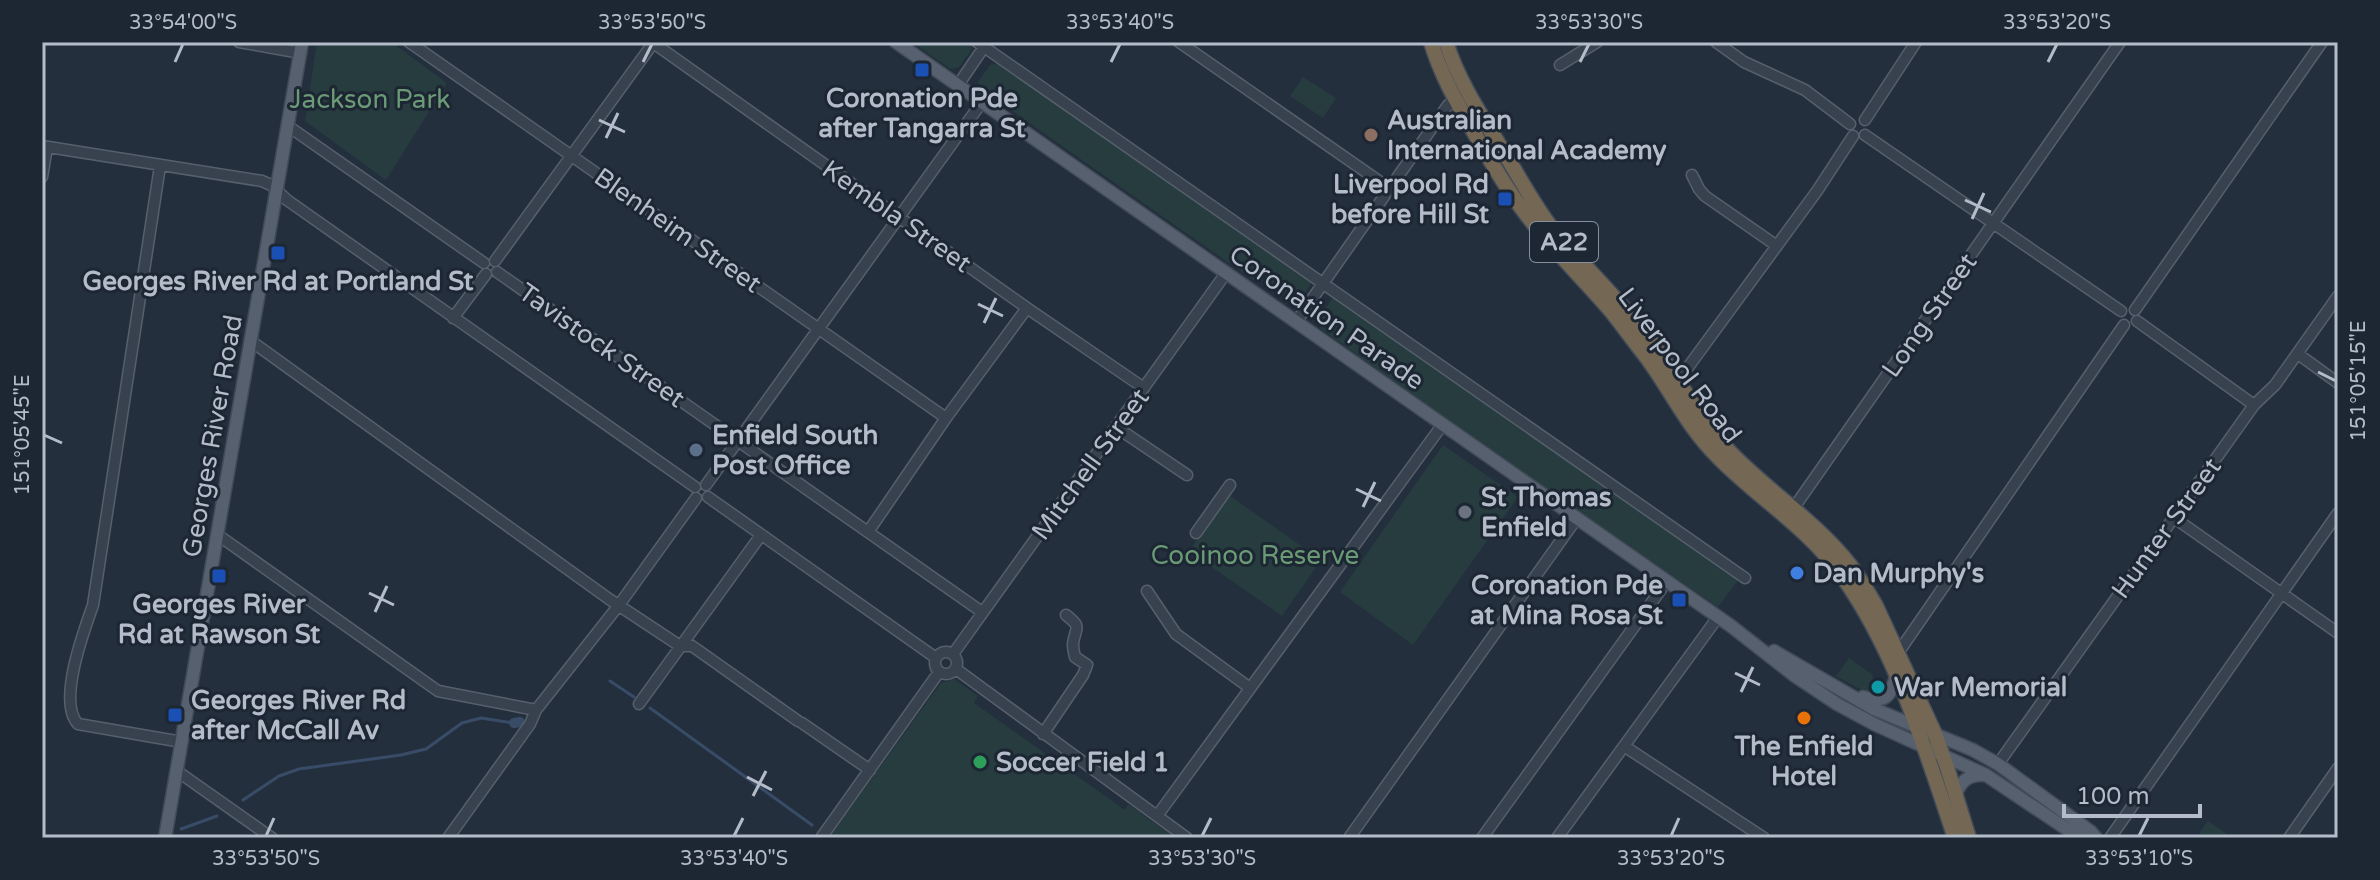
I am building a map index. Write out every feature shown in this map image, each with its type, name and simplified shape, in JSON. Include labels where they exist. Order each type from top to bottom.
[{"type":"highway","name":"Liverpool Road","points":[[1431,42],[1438,64],[1548,223],[1633,318],[1674,387],[1695,432],[1719,459],[1805,534],[1838,570],[1869,619],[1919,728],[1955,838]]},
{"type":"highway","name":"Liverpool Road","points":[[1446,42],[1460,95]]},
{"type":"highway","name":"Liverpool Road","points":[[1674,387],[1730,452],[1851,567],[1876,606],[1935,734],[1969,838]]},
{"type":"main road","name":"Coronation Parade","points":[[896,42],[1733,627],[1874,709],[1973,750],[1998,764],[2096,838]]},
{"type":"main road","name":"Georges River Road","points":[[165,838],[301,47]]},
{"type":"main road","name":"Coronation Parade","points":[[1733,627],[1795,676],[1837,704],[1986,775],[2080,838]]},
{"type":"main road","points":[[1848,694],[1877,701],[1884,699],[1896,677]]},
{"type":"main road","points":[[1955,796],[1964,780],[1975,775],[1986,775]]},
{"type":"street","points":[[239,42],[301,47]]},
{"type":"street","name":"Blenheim Street","points":[[409,42],[946,418]]},
{"type":"street","points":[[453,318],[653,42]]},
{"type":"street","name":"Kembla Street","points":[[653,42],[1144,388]]},
{"type":"street","points":[[1179,42],[1389,188]]},
{"type":"street","points":[[1560,65],[1597,42]]},
{"type":"street","points":[[1716,42],[1744,62],[1805,90],[1850,124]]},
{"type":"street","name":"Long Street","points":[[1793,509],[2120,42]]},
{"type":"street","points":[[2124,325],[2133,326],[2136,316],[2322,42]]},
{"type":"street","points":[[1865,120],[1914,43]]},
{"type":"street","points":[[958,85],[983,44]]},
{"type":"street","name":"Coronation Parade","points":[[983,44],[1745,578]]},
{"type":"street","points":[[1296,322],[1448,105],[1460,95]]},
{"type":"street","points":[[448,838],[530,724],[536,710],[619,605],[982,102]]},
{"type":"street","points":[[1857,118],[1865,120],[1868,126],[1865,135],[1853,136],[1849,131],[1850,124],[1857,118]]},
{"type":"street","name":"Tavistock Street","points":[[288,126],[982,612]]},
{"type":"street","points":[[1865,135],[2121,311]]},
{"type":"street","points":[[1674,387],[1853,136]]},
{"type":"street","points":[[42,177],[45,147],[264,182],[936,658]]},
{"type":"street","points":[[160,166],[93,605],[73,674],[70,711],[78,724],[182,742]]},
{"type":"street","points":[[1692,175],[1705,196],[1777,246]]},
{"type":"street","name":"Mitchell Street","points":[[953,654],[1226,273]]},
{"type":"street","name":"Hunter Street","points":[[1998,764],[2254,405],[2275,385],[2338,296]]},
{"type":"street","points":[[868,532],[1027,308]]},
{"type":"street","points":[[2121,311],[2130,308],[2136,316],[2254,405]]},
{"type":"street","points":[[2121,311],[2119,317],[2124,325]]},
{"type":"street","points":[[1898,653],[2124,325]]},
{"type":"street","points":[[251,341],[619,605],[681,646],[692,646],[870,770]]},
{"type":"street","points":[[2298,354],[2338,383]]},
{"type":"street","points":[[1157,816],[1443,424]]},
{"type":"street","points":[[1116,427],[1187,475]]},
{"type":"street","points":[[1196,533],[1230,485]]},
{"type":"street","points":[[2110,838],[2338,513]]},
{"type":"street","points":[[2173,517],[2338,633]]},
{"type":"street","points":[[1349,838],[1577,518]]},
{"type":"street","points":[[218,535],[438,691],[536,710]]},
{"type":"street","points":[[639,704],[761,535]]},
{"type":"street","points":[[1482,838],[1667,581]]},
{"type":"street","points":[[1147,591],[1176,634],[1250,688]]},
{"type":"street","points":[[1043,734],[1087,665],[1075,657],[1073,643],[1078,628],[1066,615]]},
{"type":"street","points":[[1557,838],[1718,617]]},
{"type":"street","points":[[943,653],[953,654],[956,669],[948,675],[939,672],[935,667],[936,658],[943,653]]},
{"type":"street","points":[[956,669],[1187,838]]},
{"type":"street","points":[[821,838],[939,672]]},
{"type":"street","points":[[1624,746],[1764,838]]},
{"type":"street","points":[[2289,838],[2338,768]]},
{"type":"street","points":[[177,771],[272,838]]},
{"type":"street","points":[[1565,828],[1575,838]]},
{"type":"green space","name":"Jackson Park","points":[[317,42],[391,42],[447,83],[386,180],[305,121]]},
{"type":"green space","points":[[912,42],[970,42],[972,49],[959,67],[951,69]]},
{"type":"green space","points":[[998,64],[1307,279],[1311,284],[1298,303],[1260,280],[1253,280],[988,94],[978,82],[990,65]]},
{"type":"green space","points":[[1303,77],[1336,98],[1323,118],[1290,96]]},
{"type":"green space","points":[[1333,297],[1740,578],[1718,607],[1470,436],[1320,328],[1321,315]]},
{"type":"green space","points":[[1443,445],[1518,497],[1413,645],[1340,592]]},
{"type":"green space","name":"Cooinoo Reserve","points":[[1229,495],[1321,560],[1282,616],[1189,551]]},
{"type":"green space","points":[[1849,658],[1873,675],[1881,684],[1881,693],[1864,690],[1836,676]]},
{"type":"green space","points":[[954,679],[978,696],[974,703],[1125,810],[1128,804],[1175,838],[829,838],[941,683]]},
{"type":"green space","points":[[2208,821],[2233,838],[2206,838],[2199,833]]},
{"type":"waterway","points":[[610,681],[634,697]]},
{"type":"waterway","points":[[650,708],[812,825]]},
{"type":"waterway","points":[[243,800],[279,776],[299,769],[426,749],[462,723],[481,718],[514,723]]},
{"type":"waterway","points":[[514,723],[520,722]]},
{"type":"waterway","points":[[181,829],[217,816]]},
{"type":"place","name":"Coronation Pde after Tangarra St","points":[[922,70]]},
{"type":"place","name":"Australian International Academy","points":[[1371,135]]},
{"type":"place","name":"Liverpool Rd before Hill St","points":[[1505,199]]},
{"type":"place","name":"Georges River Rd at Portland St","points":[[278,253]]},
{"type":"place","name":"Enfield South Post Office","points":[[696,450]]},
{"type":"place","name":"St Thomas Enfield","points":[[1465,512]]},
{"type":"place","name":"Dan Murphy's","points":[[1797,573]]},
{"type":"place","name":"Georges River Rd at Rawson St","points":[[219,576]]},
{"type":"place","name":"Coronation Pde at Mina Rosa St","points":[[1679,600]]},
{"type":"place","name":"War Memorial","points":[[1878,687]]},
{"type":"place","name":"Georges River Rd after McCall Av","points":[[175,715]]},
{"type":"place","name":"The Enfield Hotel","points":[[1804,718]]},
{"type":"place","name":"Soccer Field 1","points":[[980,762]]}]
